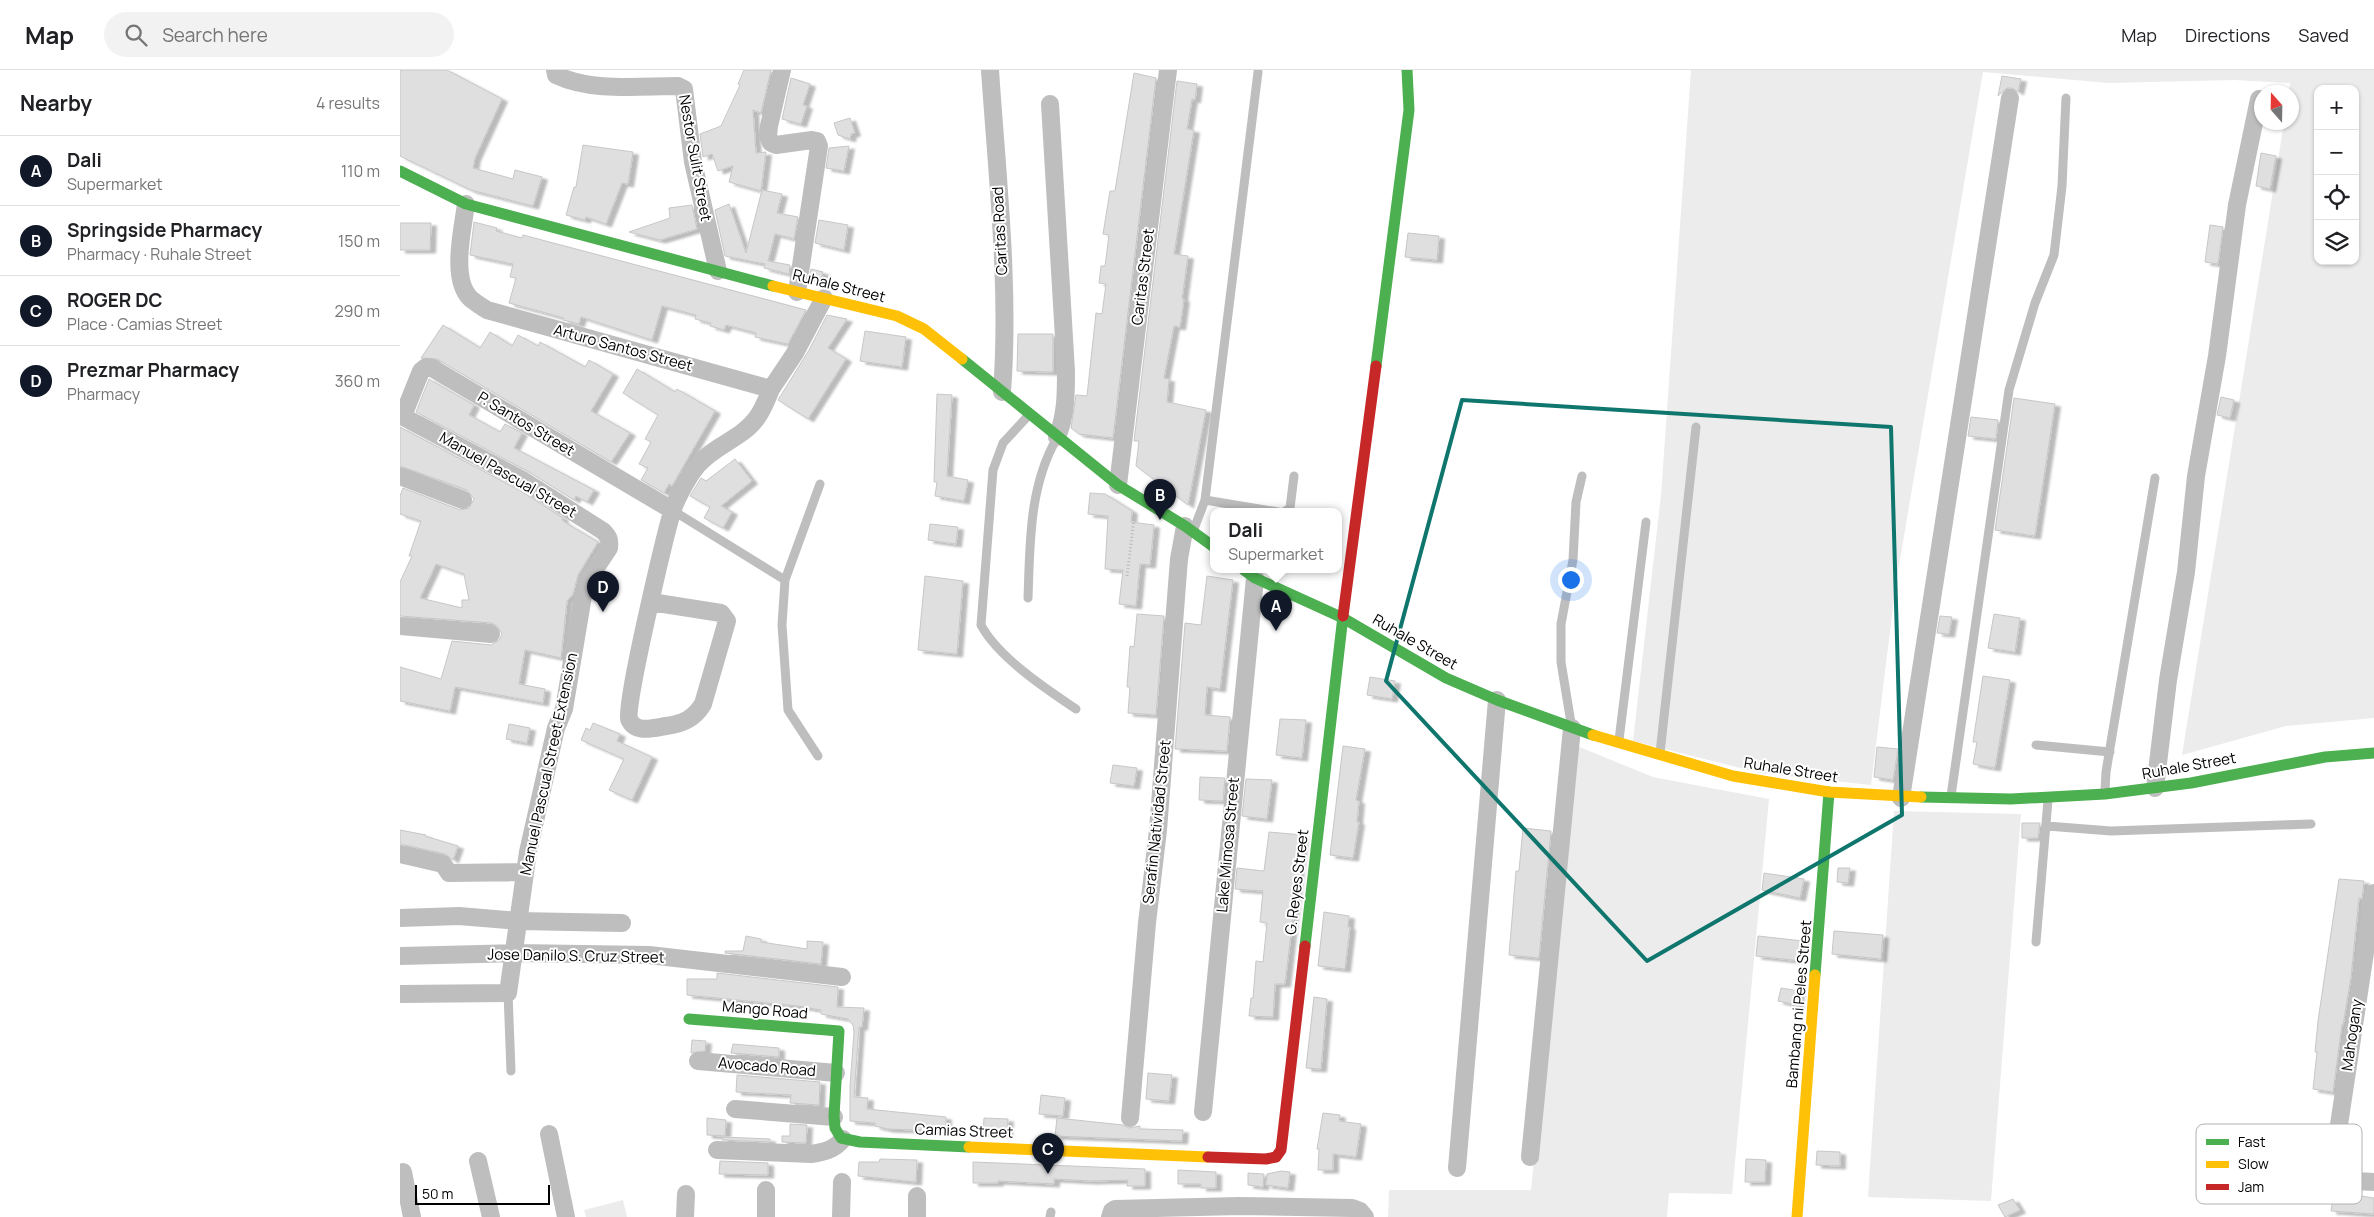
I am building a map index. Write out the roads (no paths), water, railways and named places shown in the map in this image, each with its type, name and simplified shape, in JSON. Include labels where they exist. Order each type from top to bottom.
[{"type":"street","name":"Nestor Sulit Street","points":[[554,70],[556,74],[563,78],[598,85],[678,86],[684,89],[693,162],[718,271]]},
{"type":"street","points":[[782,70],[769,126],[768,136],[771,143],[776,145],[812,140],[817,141],[819,146],[796,292]]},
{"type":"street","name":"Caritas Road","points":[[990,70],[1000,205],[1005,356],[1002,392]]},
{"type":"street","name":"Caritas Street","points":[[1118,485],[1168,70]]},
{"type":"street","name":"G. Reyes Street","points":[[1281,1150],[1342,618],[1409,110],[1407,70]]},
{"type":"street","points":[[1901,798],[2010,98]]},
{"type":"street","points":[[1050,104],[1066,371],[1066,401],[1063,424],[1057,437]]},
{"type":"street","points":[[2155,788],[2168,680],[2186,572],[2196,476],[2216,356],[2237,205],[2254,123]]},
{"type":"street","name":"Ruhale Street","points":[[400,171],[466,204],[796,292],[897,316],[924,329],[1118,485],[1189,528],[1210,544]]},
{"type":"street","name":"Arturo Santos Street","points":[[466,204],[459,262],[461,280],[469,298],[487,310],[771,389]]},
{"type":"street","points":[[651,602],[721,613],[727,620],[703,704],[698,712],[680,724],[644,729],[634,727],[627,713],[651,602],[672,510],[696,466],[755,420],[771,389],[795,353],[824,298]]},
{"type":"street","name":"P. Santos Street","points":[[402,415],[421,371],[426,367],[432,368],[672,510]]},
{"type":"street","name":"Manuel Pascual Street","points":[[402,415],[524,481],[604,531],[610,542]]},
{"type":"street","points":[[400,476],[463,500]]},
{"type":"street","name":"Serafin Natividad Street","points":[[1130,1118],[1147,923],[1158,830],[1179,559],[1189,528]]},
{"type":"street","name":"Manuel Pascual Street Extension","points":[[508,993],[525,872],[556,728],[564,709],[583,596],[587,581],[609,548],[610,542]]},
{"type":"street","name":"Ruhale Street","points":[[1249,574],[1342,618],[1446,678],[1497,700],[1572,728],[1660,756],[1733,776],[1829,792],[1901,798],[1950,799],[2048,798],[2105,794],[2191,783],[2325,757],[2374,753]]},
{"type":"street","name":"Lake Mimosa Street","points":[[1203,1112],[1249,574]]},
{"type":"street","points":[[400,626],[491,634]]},
{"type":"street","points":[[1457,1168],[1497,700]]},
{"type":"street","points":[[1530,1157],[1572,728]]},
{"type":"street","name":"Bambang ni Peles Street","points":[[1797,1217],[1829,792]]},
{"type":"street","points":[[400,854],[442,864],[449,873],[525,872]]},
{"type":"street","name":"Mahogany","points":[[2341,1124],[2367,983],[2374,893]]},
{"type":"street","points":[[400,918],[459,916],[518,921],[622,923]]},
{"type":"street","name":"Jose Danilo S. Cruz Street","points":[[400,956],[514,953],[649,955],[842,977]]},
{"type":"street","points":[[400,994],[508,993]]},
{"type":"street","name":"Mango Road","points":[[689,1018],[839,1032],[836,1073]]},
{"type":"street","name":"Avocado Road","points":[[698,1061],[836,1073]]},
{"type":"street","points":[[717,1150],[811,1154],[824,1152],[836,1147],[843,1139],[837,1134],[834,1117],[836,1073]]},
{"type":"street","points":[[735,1109],[834,1117]]},
{"type":"street","points":[[549,1134],[566,1217]]},
{"type":"street","name":"Camias Street","points":[[843,1139],[867,1143],[1266,1159],[1276,1157],[1281,1150]]},
{"type":"street","points":[[478,1161],[490,1217]]},
{"type":"street","points":[[403,1172],[412,1217]]},
{"type":"street","points":[[841,1217],[842,1182]]},
{"type":"street","points":[[766,1190],[766,1217]]},
{"type":"street","points":[[685,1217],[686,1194]]},
{"type":"street","points":[[917,1196],[917,1217]]},
{"type":"street","points":[[1110,1217],[1115,1209],[1239,1211],[1352,1208],[1360,1211],[1365,1217]]},
{"type":"lane","points":[[1189,528],[1205,500],[1258,72]]},
{"type":"lane","points":[[1950,799],[2009,390],[2036,303],[2054,255],[2062,186],[2066,98]]},
{"type":"lane","points":[[1030,414],[1003,443],[993,470],[981,625],[988,638],[996,646],[1042,685],[1076,709]]},
{"type":"lane","points":[[1660,756],[1696,427]]},
{"type":"lane","points":[[1028,598],[1036,494],[1042,470],[1057,437]]},
{"type":"lane","points":[[1290,508],[1294,476]]},
{"type":"lane","points":[[1572,728],[1561,662],[1561,624],[1573,560],[1576,502],[1582,476]]},
{"type":"lane","points":[[2105,794],[2106,772],[2155,478]]},
{"type":"lane","points":[[818,756],[788,710],[782,626],[785,580],[820,484]]},
{"type":"lane","points":[[1205,500],[1254,508]]},
{"type":"lane","points":[[672,510],[785,580]]},
{"type":"lane","points":[[1618,742],[1646,522]]},
{"type":"lane","points":[[2036,746],[2110,752]]},
{"type":"lane","points":[[2036,942],[2048,798]]},
{"type":"lane","points":[[2047,826],[2111,831],[2311,824]]},
{"type":"lane","points":[[508,993],[511,1071]]},
{"type":"place","name":"Springside Pharmacy","points":[[1160,520]]},
{"type":"place","name":"Prezmar Pharmacy","points":[[603,612]]},
{"type":"place","name":"Dali","points":[[1276,631]]},
{"type":"place","name":"ROGER DC","points":[[1048,1174]]}]
